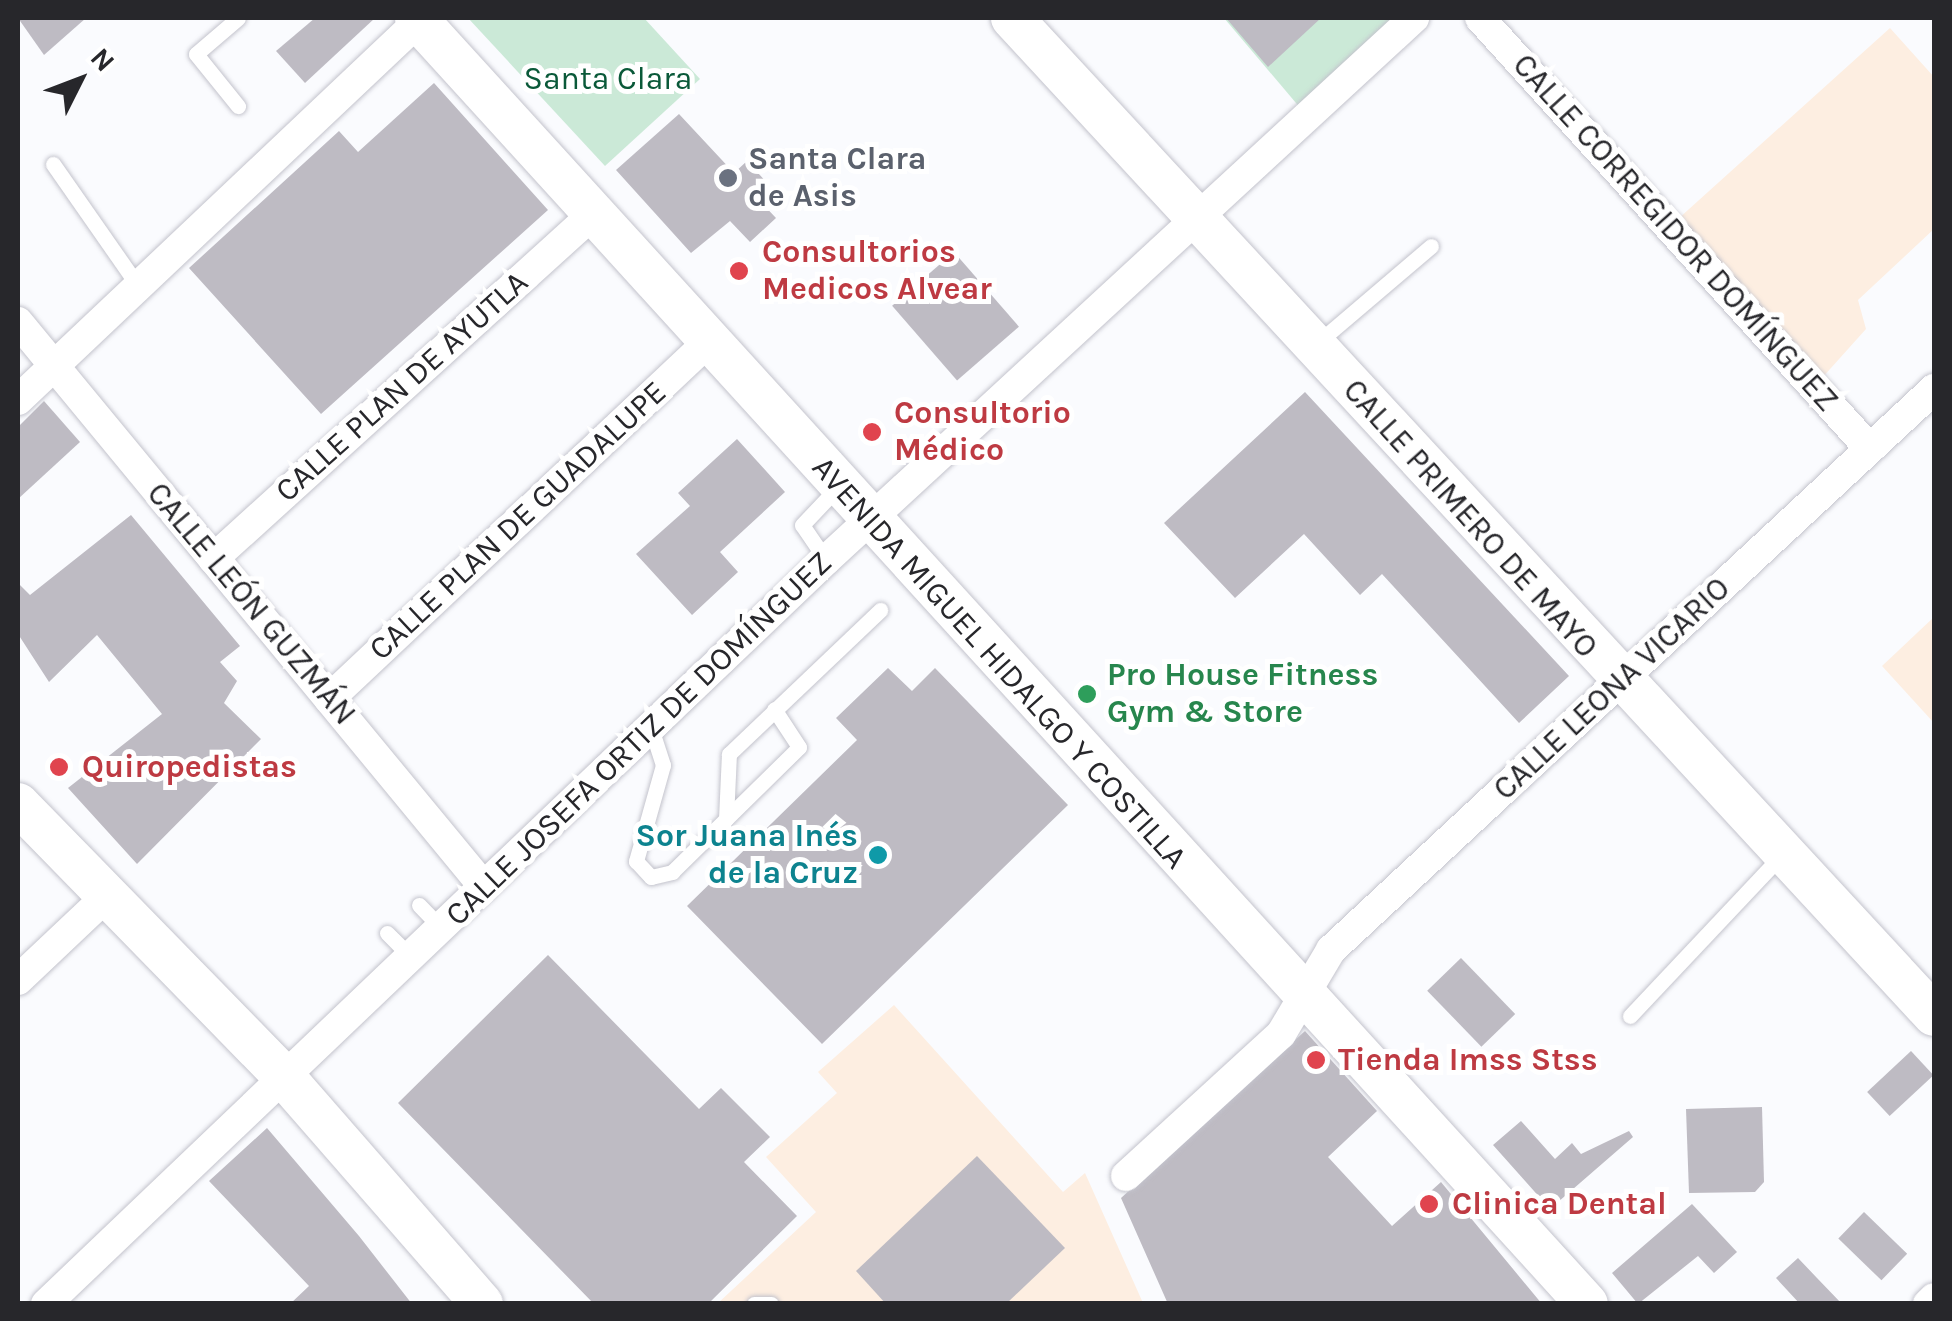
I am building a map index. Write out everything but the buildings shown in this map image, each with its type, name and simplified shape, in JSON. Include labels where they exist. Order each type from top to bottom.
[{"type":"main road","name":"AVENIDA MIGUEL HIDALGO Y COSTILLA","points":[[419,18],[838,488],[1587,1304]]},
{"type":"main road","name":"CALLE PRIMERO DE MAYO","points":[[1012,18],[1620,683],[1934,1015]]},
{"type":"main road","points":[[18,804],[284,1078],[482,1304]]},
{"type":"street","points":[[18,400],[419,18]]},
{"type":"street","name":"CALLE JOSEFA ORTIZ DE DOMÍNGUEZ","points":[[46,1304],[826,560],[1414,18]]},
{"type":"street","name":"CALLE CORREGIDOR DOMÍNGUEZ","points":[[1480,18],[1870,450]]},
{"type":"street","name":"CALLE PLAN DE AYUTLA","points":[[212,558],[592,215]]},
{"type":"street","name":"CALLE LEÓN GUZMÁN","points":[[18,322],[484,887]]},
{"type":"street","name":"CALLE PLAN DE GUADALUPE","points":[[329,699],[707,343]]},
{"type":"street","name":"CALLE LEONA VICARIO","points":[[1126,1176],[1281,1034],[1306,1000],[1332,950],[1934,389]]},
{"type":"street","points":[[18,980],[108,895]]},
{"type":"street","points":[[1928,1304],[1934,1298]]},
{"type":"lane","points":[[238,18],[196,54],[238,106]]},
{"type":"lane","points":[[54,164],[138,286]]},
{"type":"lane","points":[[1313,346],[1431,246]]},
{"type":"lane","points":[[826,560],[802,526],[838,488]]},
{"type":"lane","points":[[726,819],[728,754],[880,610]]},
{"type":"lane","points":[[650,728],[663,765],[640,869],[667,876],[799,747],[774,709]]},
{"type":"lane","points":[[1630,1016],[1781,856]]},
{"type":"lane","points":[[419,905],[441,928]]},
{"type":"lane","points":[[387,932],[410,956]]},
{"type":"lane","points":[[754,1304],[771,1304]]},
{"type":"shaded area","points":[[1890,28],[1934,77],[1934,229],[1858,300],[1866,329],[1822,378],[1678,219]]},
{"type":"shaded area","points":[[1934,617],[1934,723],[1882,666]]},
{"type":"shaded area","points":[[894,1005],[1063,1192],[1085,1173],[1143,1303],[717,1304],[816,1212],[766,1157],[837,1093],[818,1072]]},
{"type":"green space","name":"Santa Clara","points":[[468,18],[644,18],[700,79],[605,166]]},
{"type":"green space","points":[[1224,18],[1414,18],[1307,116]]},
{"type":"place","name":"Santa Clara de Asis","points":[[728,178]]},
{"type":"place","name":"Consultorios Medicos Alvear","points":[[739,271]]},
{"type":"place","name":"Consultorio Médico","points":[[872,432]]},
{"type":"place","name":"Pro House Fitness Gym & Store","points":[[1087,694]]},
{"type":"place","name":"Quiropedistas","points":[[59,767]]},
{"type":"place","name":"Sor Juana Inés de la Cruz","points":[[878,855]]},
{"type":"place","name":"Tienda Imss Stss","points":[[1316,1060]]},
{"type":"place","name":"Clinica Dental","points":[[1429,1204]]}]
